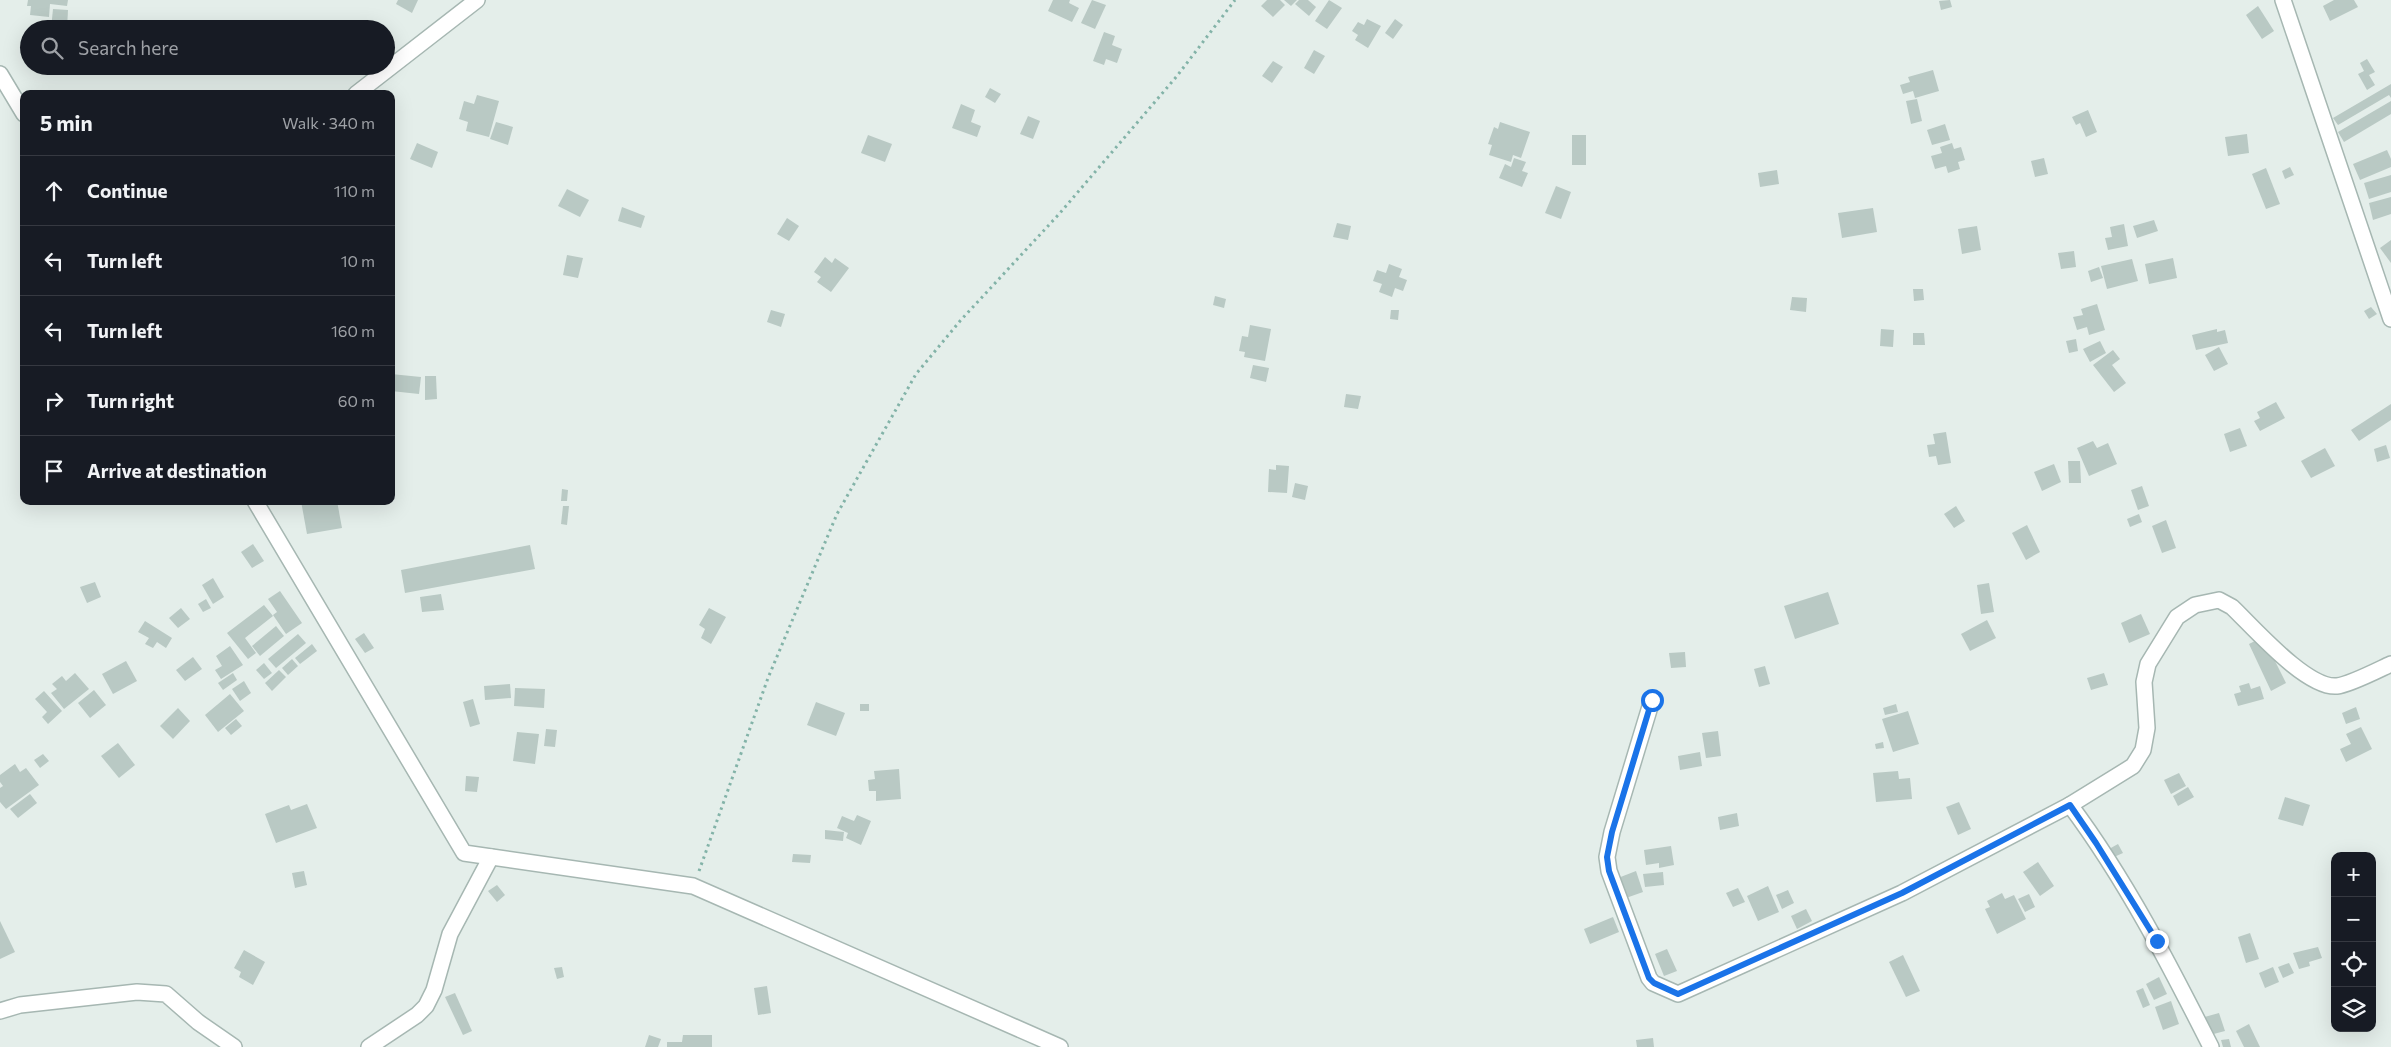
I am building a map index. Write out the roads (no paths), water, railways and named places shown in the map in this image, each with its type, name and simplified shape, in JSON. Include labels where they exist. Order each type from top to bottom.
[{"type":"street","points":[[395,64],[477,0]]},
{"type":"street","points":[[2283,0],[2391,319]]},
{"type":"street","points":[[0,74],[20,107]]},
{"type":"street","points":[[361,90],[380,75]]},
{"type":"street","points":[[256,505],[464,853],[694,886],[1060,1047]]},
{"type":"street","points":[[1652,700],[1612,832],[1607,857],[1609,871],[1649,978],[1654,983],[1678,994],[1902,893],[2070,805],[2133,766],[2143,750],[2147,728],[2144,682],[2148,664],[2177,617],[2195,605],[2219,600],[2232,607],[2302,674],[2322,685],[2339,686],[2391,664]]},
{"type":"street","points":[[2070,805],[2157,941],[2211,1047]]},
{"type":"street","points":[[369,1047],[417,1015],[426,1006],[434,990],[450,934],[491,857]]},
{"type":"street","points":[[0,1011],[20,1005],[137,992],[166,994],[198,1022],[234,1047]]}]
